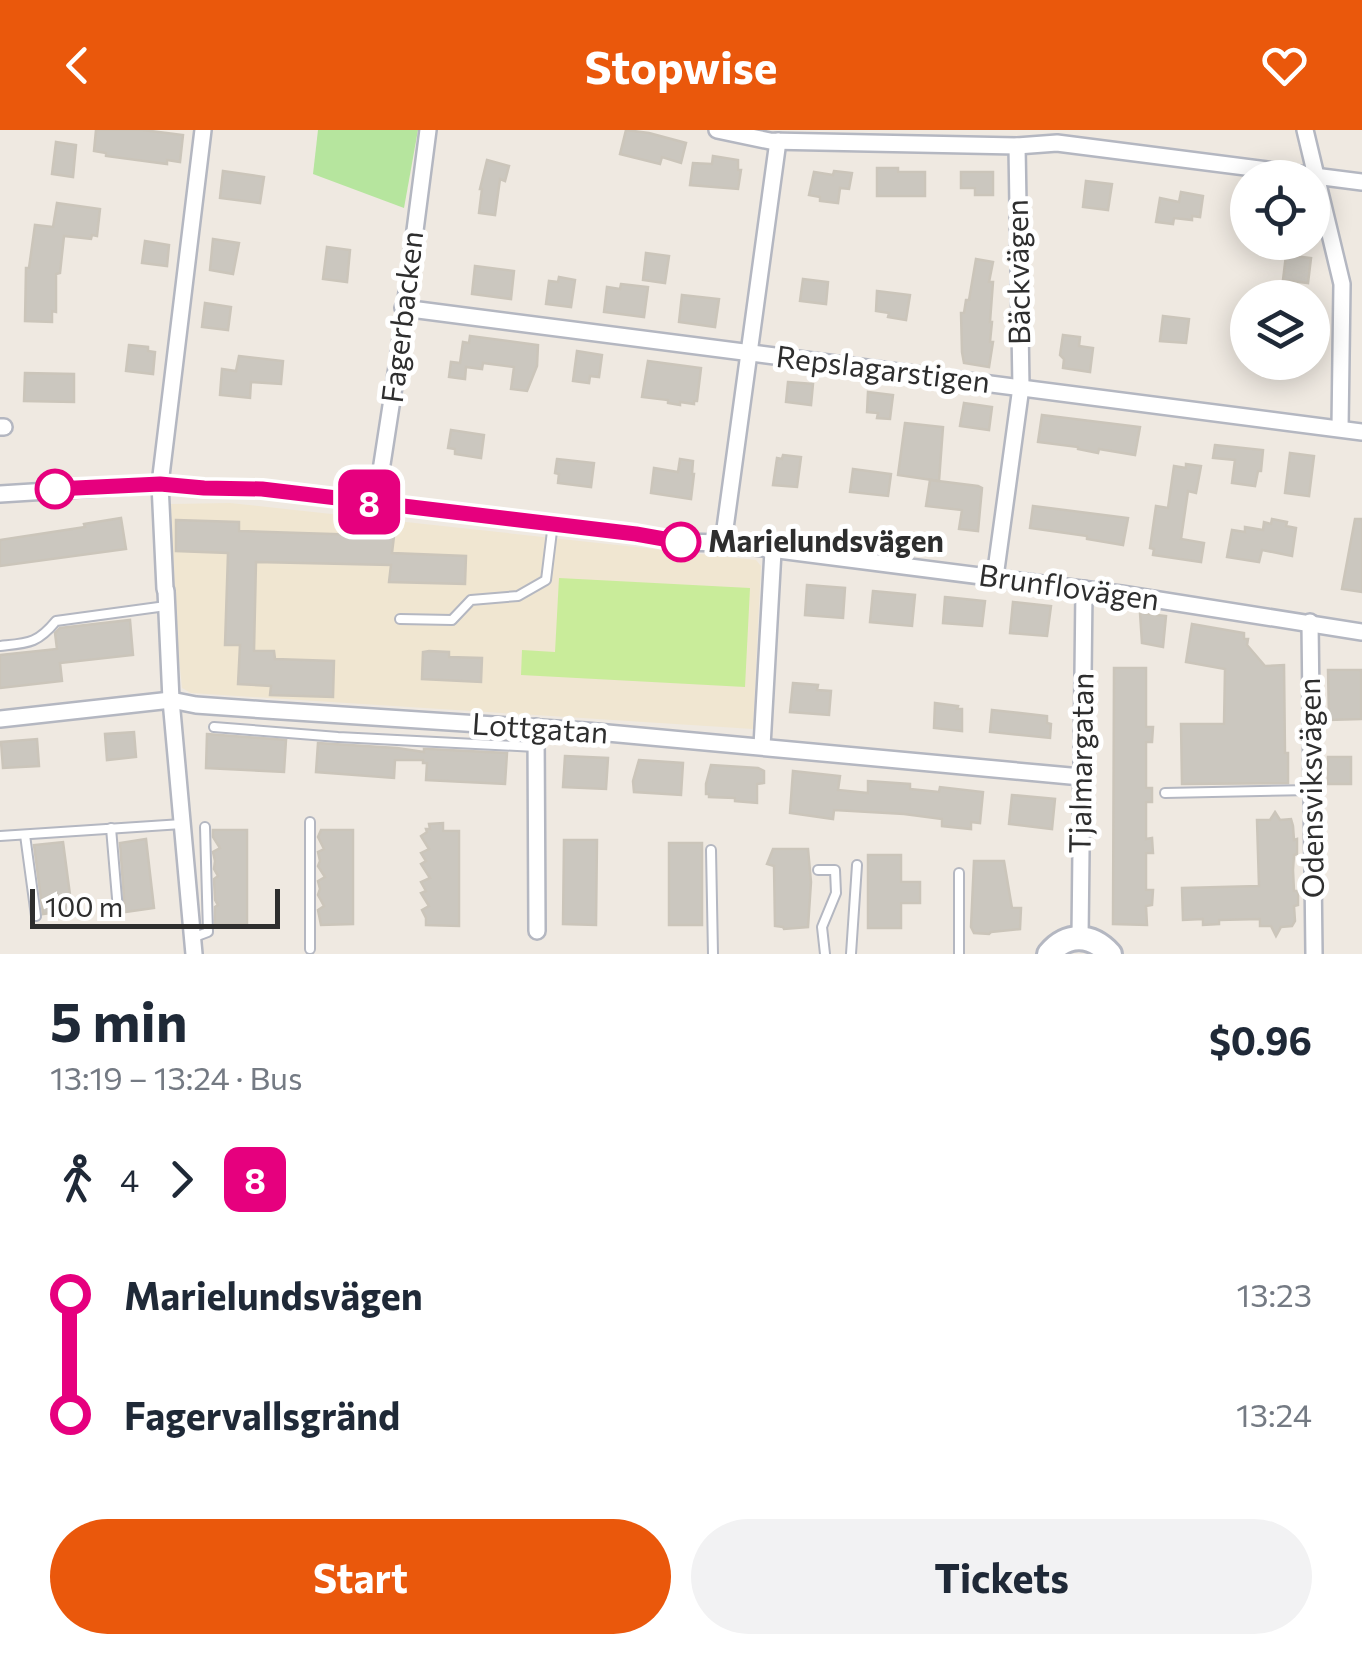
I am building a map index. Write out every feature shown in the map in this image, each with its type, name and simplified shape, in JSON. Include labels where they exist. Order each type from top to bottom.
[{"type":"main road","points":[[1050,954],[1066,940],[1090,938],[1111,954]]},
{"type":"street","points":[[193,946],[171,700],[160,484],[203,130]]},
{"type":"street","name":"Fagerbacken","points":[[376,503],[428,130]]},
{"type":"street","points":[[717,130],[773,137],[1017,146],[1058,143],[1230,166]]},
{"type":"street","points":[[1304,130],[1312,160]]},
{"type":"street","points":[[723,544],[750,354],[773,137]]},
{"type":"street","name":"Bäckvägen","points":[[996,577],[1021,386],[1017,146]]},
{"type":"street","points":[[1330,178],[1362,182]]},
{"type":"street","points":[[1330,233],[1342,284],[1340,428]]},
{"type":"street","name":"Repslagarstigen","points":[[403,308],[1362,432]]},
{"type":"street","name":"Brunflovägen","points":[[0,494],[160,484],[262,489],[1084,588],[1362,632]]},
{"type":"street","points":[[762,746],[773,551]]},
{"type":"street","name":"Tjalmargatan","points":[[1080,938],[1084,588]]},
{"type":"street","name":"Odensviksvägen","points":[[1310,622],[1314,954]]},
{"type":"street","name":"Lottgatan","points":[[0,718],[171,700],[196,705],[762,746],[1081,777]]},
{"type":"street","points":[[536,727],[537,931]]},
{"type":"lane","points":[[400,620],[452,620],[472,600],[518,596],[546,580],[553,524]]},
{"type":"lane","points":[[0,646],[42,638],[56,621],[166,596]]},
{"type":"lane","points":[[214,727],[536,746]]},
{"type":"lane","points":[[1165,793],[1312,790]]},
{"type":"lane","points":[[310,822],[310,949]]},
{"type":"lane","points":[[0,836],[182,824]]},
{"type":"lane","points":[[193,946],[208,932],[206,827]]},
{"type":"lane","points":[[111,828],[118,910]]},
{"type":"lane","points":[[25,835],[36,916]]},
{"type":"lane","points":[[711,850],[713,954]]},
{"type":"lane","points":[[851,954],[857,865]]},
{"type":"lane","points":[[818,870],[835,870],[836,893],[822,927],[825,954]]},
{"type":"lane","points":[[959,954],[960,873]]},
{"type":"shaded area","points":[[230,503],[756,560],[761,566],[753,729],[191,693],[182,688],[172,588],[171,504]]},
{"type":"green space","points":[[318,130],[418,130],[404,208],[313,174]]},
{"type":"green space","points":[[559,578],[750,588],[745,687],[521,675],[522,650],[555,652]]},
{"type":"building","points":[[96,130],[183,135],[180,162],[167,160],[167,164],[106,156],[94,151]]},
{"type":"building","points":[[626,130],[686,143],[681,163],[662,157],[660,164],[620,154]]},
{"type":"building","points":[[56,142],[76,145],[73,177],[52,174]]},
{"type":"building","points":[[713,156],[738,160],[738,189],[690,185],[693,163],[712,164]]},
{"type":"building","points":[[487,160],[509,166],[505,181],[500,179],[495,215],[479,213]]},
{"type":"building","points":[[877,168],[925,172],[925,196],[877,196]]},
{"type":"building","points":[[223,171],[264,177],[260,203],[220,198]]},
{"type":"building","points":[[834,171],[852,173],[849,189],[840,188],[838,203],[809,195],[814,172],[833,175]]},
{"type":"building","points":[[961,172],[993,172],[993,195],[975,195],[975,188],[961,188]]},
{"type":"building","points":[[1086,181],[1112,184],[1108,210],[1083,207]]},
{"type":"building","points":[[1181,192],[1203,196],[1200,217],[1174,218],[1173,224],[1156,222],[1160,198],[1179,202]]},
{"type":"building","points":[[57,203],[100,209],[97,236],[64,236],[52,322],[25,321],[26,268],[35,225],[53,227]]},
{"type":"building","points":[[213,239],[239,243],[233,274],[210,270]]},
{"type":"building","points":[[145,241],[169,245],[167,266],[142,263]]},
{"type":"building","points":[[327,247],[350,250],[347,282],[323,279]]},
{"type":"building","points":[[646,253],[669,256],[665,283],[643,280]]},
{"type":"building","points":[[976,259],[993,262],[989,282],[993,282],[993,342],[989,367],[964,363],[962,352],[961,313],[969,300]]},
{"type":"building","points":[[1285,260],[1311,260],[1308,280],[1283,280]]},
{"type":"building","points":[[475,266],[514,271],[511,299],[472,294]]},
{"type":"building","points":[[559,277],[575,280],[571,307],[546,304],[549,281],[558,282]]},
{"type":"building","points":[[803,279],[828,282],[826,304],[800,301]]},
{"type":"building","points":[[621,284],[648,287],[644,317],[604,312],[607,287],[620,289]]},
{"type":"building","points":[[877,291],[910,295],[906,320],[876,311]]},
{"type":"building","points":[[682,295],[719,299],[715,327],[679,322]]},
{"type":"building","points":[[205,303],[231,307],[228,330],[202,327]]},
{"type":"building","points":[[1163,316],[1189,319],[1186,343],[1160,341]]},
{"type":"building","points":[[1063,335],[1080,337],[1079,346],[1093,348],[1090,372],[1063,368]]},
{"type":"building","points":[[470,336],[538,345],[537,366],[527,391],[511,389],[514,367],[483,363],[482,369],[466,367],[465,379],[449,377],[451,362],[460,363],[463,342],[469,343]]},
{"type":"building","points":[[129,345],[148,347],[148,351],[155,352],[153,374],[126,371]]},
{"type":"building","points":[[577,351],[602,355],[599,377],[590,376],[589,383],[573,381]]},
{"type":"building","points":[[239,356],[283,361],[281,384],[251,382],[250,398],[220,395],[222,369],[236,371]]},
{"type":"building","points":[[648,361],[701,368],[697,401],[680,405],[642,397]]},
{"type":"building","points":[[25,373],[74,374],[74,402],[24,401]]},
{"type":"building","points":[[788,382],[813,384],[811,405],[786,402]]},
{"type":"building","points":[[868,392],[893,395],[890,419],[867,412]]},
{"type":"building","points":[[964,403],[992,407],[989,430],[960,426]]},
{"type":"building","points":[[1042,415],[1140,427],[1135,455],[1038,442]]},
{"type":"building","points":[[905,423],[943,427],[939,481],[898,475]]},
{"type":"building","points":[[451,430],[484,435],[481,458],[455,454],[455,449],[448,448]]},
{"type":"building","points":[[1215,445],[1263,450],[1255,486],[1232,483],[1235,460],[1213,458]]},
{"type":"building","points":[[1290,453],[1314,456],[1309,496],[1285,493]]},
{"type":"building","points":[[783,455],[801,457],[797,487],[773,485],[777,458],[782,459]]},
{"type":"building","points":[[557,459],[594,463],[591,487],[558,483]]},
{"type":"building","points":[[680,459],[693,461],[691,499],[651,493],[654,468],[678,472]]},
{"type":"building","points":[[1186,464],[1201,466],[1196,493],[1188,491],[1181,539],[1204,543],[1201,562],[1153,555],[1154,549],[1150,548],[1156,506],[1168,508],[1174,466],[1186,468]]},
{"type":"building","points":[[853,469],[891,474],[888,496],[850,492]]},
{"type":"building","points":[[930,480],[982,488],[978,531],[959,529],[962,510],[926,506]]},
{"type":"building","points":[[1033,506],[1128,518],[1123,545],[1030,528]]},
{"type":"building","points":[[121,518],[126,549],[0,566],[0,540]]},
{"type":"building","points":[[1272,519],[1296,528],[1292,556],[1262,550],[1259,562],[1227,557],[1232,530],[1263,530],[1264,522],[1271,524]]},
{"type":"building","points":[[1355,519],[1362,519],[1362,592],[1342,589]]},
{"type":"building","points":[[176,520],[239,522],[239,531],[394,536],[392,553],[466,556],[465,584],[389,582],[391,565],[256,562],[254,651],[274,651],[275,659],[334,661],[333,697],[270,695],[271,686],[238,684],[240,645],[225,645],[228,553],[176,551]]},
{"type":"building","points":[[807,585],[845,588],[843,618],[805,615]]},
{"type":"building","points":[[873,591],[915,595],[912,626],[870,622]]},
{"type":"building","points":[[945,597],[985,601],[982,626],[943,623]]},
{"type":"building","points":[[1013,602],[1051,606],[1047,636],[1010,633]]},
{"type":"building","points":[[1140,613],[1166,616],[1163,647],[1142,643]]},
{"type":"building","points":[[130,620],[133,655],[60,663],[62,681],[0,688],[0,655],[57,649],[55,633],[60,628]]},
{"type":"building","points":[[1192,624],[1244,633],[1247,645],[1265,666],[1284,665],[1288,783],[1182,784],[1181,724],[1224,724],[1225,669],[1186,662]]},
{"type":"building","points":[[423,652],[449,652],[449,657],[482,658],[481,682],[422,679]]},
{"type":"building","points":[[1114,668],[1146,668],[1146,727],[1153,727],[1152,742],[1146,742],[1146,788],[1152,788],[1152,802],[1146,802],[1146,839],[1152,838],[1153,853],[1146,853],[1146,890],[1153,890],[1152,905],[1146,906],[1147,925],[1113,924]]},
{"type":"building","points":[[1328,670],[1361,670],[1361,719],[1329,720]]},
{"type":"building","points":[[793,683],[818,685],[817,690],[831,691],[829,715],[790,712]]},
{"type":"building","points":[[935,703],[962,709],[962,731],[934,728]]},
{"type":"building","points":[[992,710],[1047,716],[1050,738],[990,732]]},
{"type":"building","points":[[134,732],[136,757],[107,760],[105,734]]},
{"type":"building","points":[[207,734],[286,740],[284,772],[206,768]]},
{"type":"building","points":[[37,739],[39,766],[3,768],[1,742]]},
{"type":"building","points":[[318,743],[424,752],[428,749],[507,753],[505,784],[426,780],[427,763],[423,760],[395,760],[394,778],[316,772]]},
{"type":"building","points":[[565,756],[608,758],[606,789],[563,787]]},
{"type":"building","points":[[1328,757],[1351,757],[1351,784],[1328,784]]},
{"type":"building","points":[[639,760],[683,763],[681,795],[634,792]]},
{"type":"building","points":[[711,765],[764,771],[764,783],[757,784],[757,803],[709,797],[706,784]]},
{"type":"building","points":[[793,771],[840,776],[838,790],[868,793],[868,781],[910,784],[910,789],[939,792],[940,787],[983,792],[980,823],[971,822],[971,829],[942,826],[942,819],[904,814],[834,810],[833,819],[790,813]]},
{"type":"building","points":[[1012,795],[1055,799],[1052,829],[1009,824]]},
{"type":"building","points":[[1275,812],[1280,820],[1291,819],[1294,840],[1297,839],[1293,870],[1298,905],[1294,906],[1292,926],[1281,927],[1276,936],[1271,926],[1260,926],[1260,919],[1219,920],[1219,924],[1203,925],[1203,919],[1183,920],[1182,888],[1259,886],[1257,820],[1270,820]]},
{"type":"building","points":[[443,823],[443,831],[459,831],[459,926],[426,925],[422,910],[429,906],[421,893],[426,891],[421,882],[430,878],[421,864],[426,861],[421,853],[429,849],[421,836],[430,829],[429,824]]},
{"type":"building","points":[[213,830],[247,830],[247,924],[215,925],[218,905],[214,879],[218,876],[213,852],[220,848]]},
{"type":"building","points":[[321,830],[353,830],[353,924],[321,925],[318,910],[324,906],[318,895],[318,881],[325,877],[318,866],[318,852],[324,849],[318,837]]},
{"type":"building","points":[[146,839],[154,908],[125,912],[120,843]]},
{"type":"building","points":[[564,840],[597,840],[596,925],[563,924]]},
{"type":"building","points":[[63,842],[72,910],[43,914],[34,845]]},
{"type":"building","points":[[669,843],[702,843],[702,925],[669,925]]},
{"type":"building","points":[[773,849],[808,849],[808,927],[775,926],[774,866],[767,864]]},
{"type":"building","points":[[868,855],[901,855],[901,882],[920,882],[920,903],[901,903],[901,928],[868,928]]},
{"type":"building","points":[[974,861],[1004,861],[1012,908],[1021,908],[1020,929],[974,933]]},
{"type":"bus line","name":"8","points":[[55,489],[160,484],[262,489],[681,542]]},
{"type":"place","name":"Marielundsvägen","points":[[681,542]]}]
